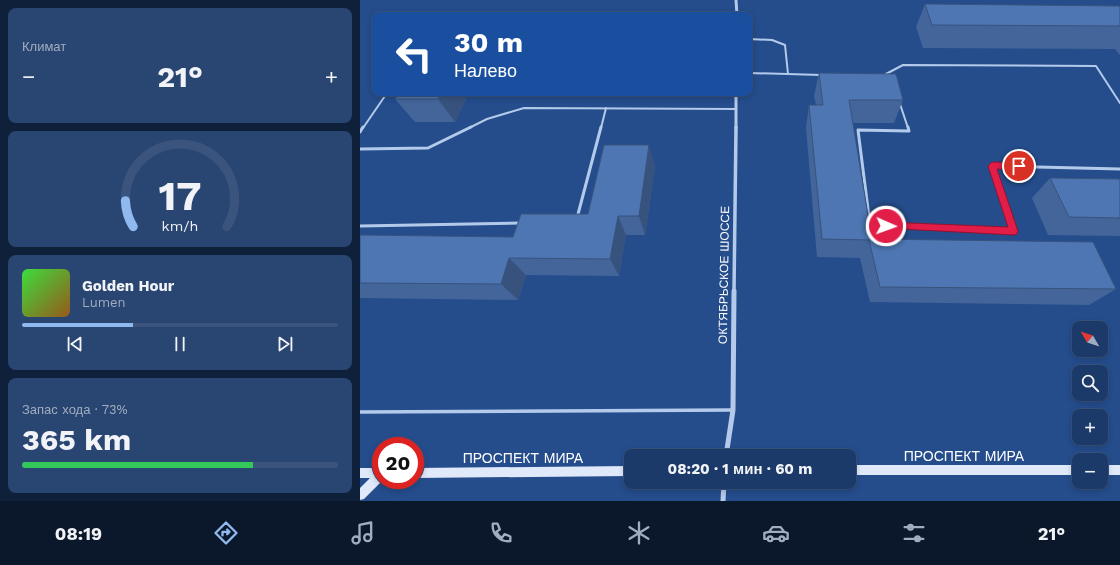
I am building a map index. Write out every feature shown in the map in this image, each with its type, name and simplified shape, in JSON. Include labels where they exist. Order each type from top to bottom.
[{"type":"main road","name":"ПРОСПЕКТ МИРА","points":[[856,470],[1072,470]]},
{"type":"main road","points":[[1108,470],[1120,470]]},
{"type":"main road","name":"ПРОСПЕКТ МИРА","points":[[424,473],[624,471]]},
{"type":"main road","points":[[360,473],[372,474]]},
{"type":"main road","points":[[360,495],[372,483]]},
{"type":"street","points":[[736,0],[737,12]]},
{"type":"street","name":"ОКТЯБРЬСКОЕ ШОССЕ","points":[[727,449],[733,410],[736,96]]},
{"type":"street","points":[[723,501],[724,489]]},
{"type":"lane","points":[[752,39],[772,40],[785,45],[788,74]]},
{"type":"lane","points":[[890,78],[879,77],[903,65],[1096,66],[1120,103]]},
{"type":"lane","points":[[752,73],[826,76]]},
{"type":"lane","points":[[360,132],[385,96]]},
{"type":"lane","points":[[897,98],[909,131],[858,130],[870,225],[1014,231],[992,166],[1120,169]]},
{"type":"lane","points":[[360,149],[428,148],[487,119],[524,108],[736,109]]},
{"type":"lane","points":[[576,222],[606,108]]},
{"type":"lane","points":[[360,226],[528,223]]},
{"type":"lane","points":[[360,412],[733,410]]},
{"type":"building","points":[[925,4],[1120,6],[1120,26],[932,25]]},
{"type":"building","points":[[819,73],[896,74],[903,100],[849,100],[872,239],[1093,242],[1116,289],[880,287],[869,240],[822,239],[809,105],[823,105]]},
{"type":"building","points":[[397,96],[440,96],[438,99],[395,99]]},
{"type":"building","points":[[604,145],[649,145],[639,216],[618,216],[610,259],[509,258],[501,284],[360,283],[360,235],[513,237],[521,214],[588,214]]},
{"type":"building","points":[[1050,178],[1120,179],[1120,218],[1069,217]]},
{"type":"route","points":[[886,226],[1014,231],[992,166],[1019,166]]}]
